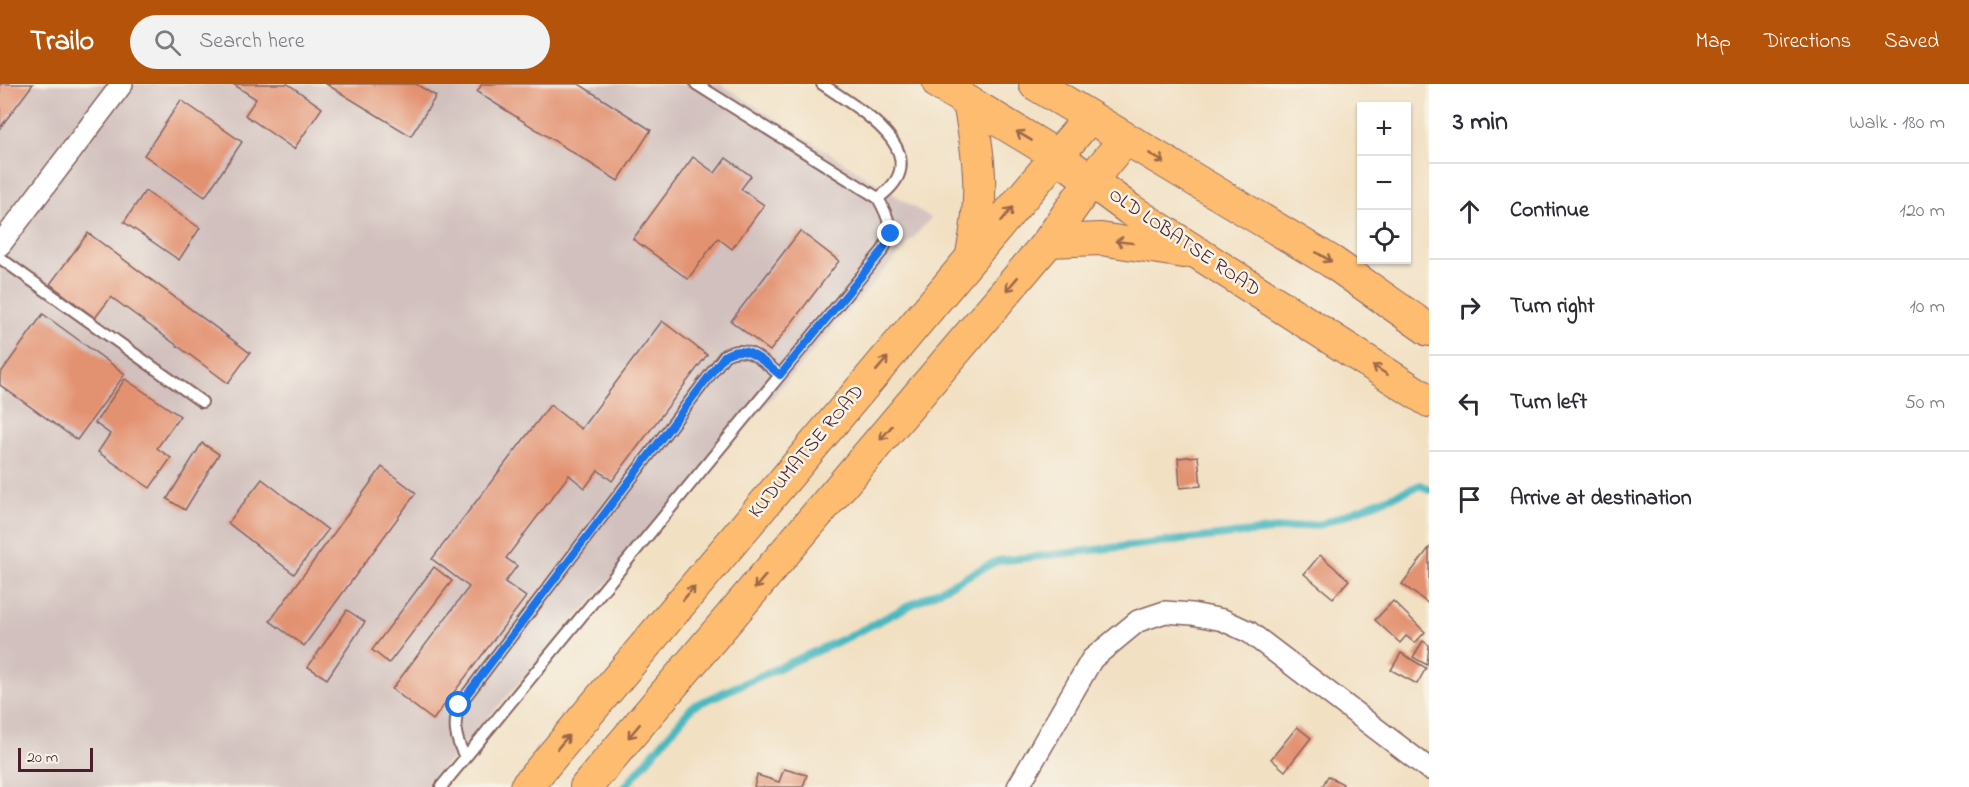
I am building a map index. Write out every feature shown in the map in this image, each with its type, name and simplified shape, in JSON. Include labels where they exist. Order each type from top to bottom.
[{"type":"main road","name":"OLD LOBATSE ROAD","points":[[939,84],[1056,155],[1129,209],[1429,401]]},
{"type":"main road","points":[[1035,84],[1332,262],[1429,330]]},
{"type":"main road","points":[[969,102],[979,156],[981,191],[980,217],[972,257]]},
{"type":"main road","name":"KUDUMATSE ROAD","points":[[525,787],[1089,118]]},
{"type":"main road","points":[[586,787],[1049,241],[1090,180],[1125,139]]},
{"type":"main road","points":[[1049,241],[1101,239],[1161,247],[1202,256]]},
{"type":"street","points":[[0,245],[122,84]]},
{"type":"street","points":[[1018,787],[1092,659],[1138,621],[1165,612],[1223,620],[1249,632],[1429,769]]},
{"type":"lane","points":[[441,787],[883,250],[891,234],[890,219],[878,198],[696,84]]},
{"type":"lane","points":[[822,84],[878,122],[898,149],[900,167],[898,179],[893,187],[878,198]]},
{"type":"lane","points":[[0,258],[202,402]]},
{"type":"lane","points":[[465,758],[456,741],[454,724],[459,705],[725,355],[736,349],[748,350],[780,375]]},
{"type":"shaded area","points":[[0,84],[721,84],[931,218],[427,787],[0,787]]},
{"type":"building","points":[[0,84],[33,84],[0,128]]},
{"type":"building","points":[[233,84],[288,84],[322,108],[294,149],[245,115],[256,99]]},
{"type":"building","points":[[326,84],[416,84],[436,96],[411,136]]},
{"type":"building","points":[[482,84],[579,84],[651,130],[618,181],[477,92]]},
{"type":"building","points":[[181,100],[242,142],[205,197],[144,155]]},
{"type":"building","points":[[693,157],[715,173],[726,158],[751,176],[741,189],[764,205],[732,249],[718,238],[688,279],[633,239]]},
{"type":"building","points":[[145,191],[200,228],[179,260],[124,222]]},
{"type":"building","points":[[800,231],[839,261],[770,351],[731,321]]},
{"type":"building","points":[[88,233],[250,353],[228,383],[111,297],[95,318],[50,284]]},
{"type":"building","points":[[43,314],[125,374],[77,440],[0,385],[0,374]]},
{"type":"building","points":[[662,321],[707,355],[612,481],[598,470],[585,488],[569,475],[506,558],[517,566],[505,582],[526,597],[433,720],[392,689],[469,587],[432,559],[550,405],[581,429]]},
{"type":"building","points":[[125,379],[180,416],[157,448],[171,458],[150,488],[98,452],[110,434],[95,423]]},
{"type":"building","points":[[202,443],[219,454],[185,510],[167,499]]},
{"type":"building","points":[[1198,456],[1201,486],[1180,488],[1178,458]]},
{"type":"building","points":[[382,467],[416,493],[304,646],[270,621]]},
{"type":"building","points":[[262,479],[328,530],[294,574],[228,523]]},
{"type":"building","points":[[1429,548],[1429,604],[1402,584]]},
{"type":"building","points":[[1320,555],[1349,580],[1333,598],[1304,574]]},
{"type":"building","points":[[434,567],[452,581],[389,663],[372,650]]},
{"type":"building","points":[[1393,601],[1425,632],[1415,643],[1406,636],[1400,643],[1375,620]]},
{"type":"building","points":[[347,610],[365,622],[327,679],[308,667]]},
{"type":"building","points":[[1423,641],[1429,645],[1427,665],[1413,657]]},
{"type":"building","points":[[1401,653],[1426,668],[1417,684],[1391,670]]},
{"type":"building","points":[[1297,727],[1311,738],[1285,771],[1271,759]]},
{"type":"building","points":[[784,769],[807,775],[803,787],[754,787],[757,775],[779,782]]},
{"type":"building","points":[[1328,776],[1343,784],[1341,787],[1322,787]]},
{"type":"waterway","points":[[625,787],[693,706],[850,636],[997,561],[1322,524],[1421,485],[1429,490]]},
{"type":"route","points":[[459,705],[725,355],[736,349],[748,350],[780,375],[883,250],[891,234]]}]
